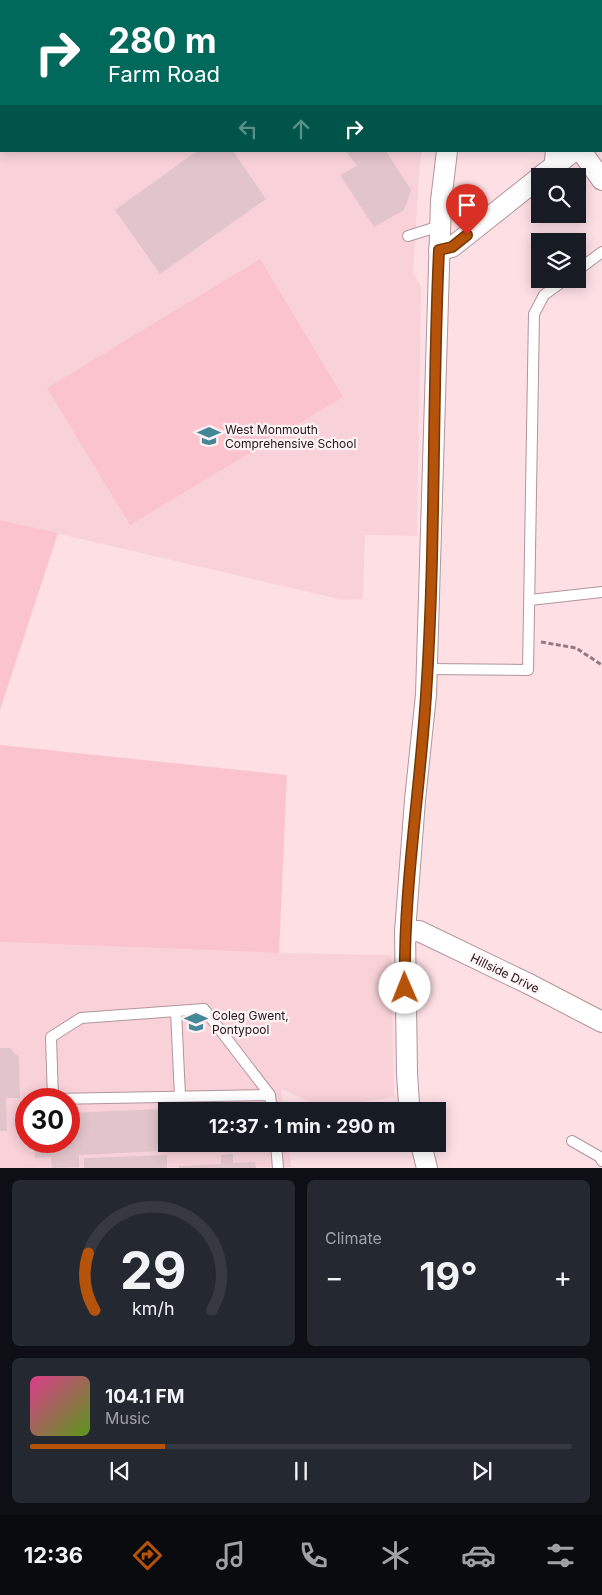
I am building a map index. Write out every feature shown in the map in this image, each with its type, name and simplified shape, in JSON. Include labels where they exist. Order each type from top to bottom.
[{"type":"street","points":[[410,1102],[407,1073],[405,932],[426,695],[440,201],[447,152]]},
{"type":"street","points":[[547,168],[572,152]]},
{"type":"street","points":[[582,152],[602,180]]},
{"type":"street","points":[[439,250],[452,247],[531,181]]},
{"type":"street","name":"Hillside Drive","points":[[405,932],[420,931],[532,985],[602,1022]]},
{"type":"street","points":[[422,1152],[427,1168]]},
{"type":"lane","points":[[408,236],[440,226]]},
{"type":"lane","points":[[586,264],[602,252]]},
{"type":"lane","points":[[427,669],[528,670],[534,314],[544,295],[554,288]]},
{"type":"lane","points":[[530,600],[602,592]]},
{"type":"lane","points":[[270,1095],[53,1098],[51,1037],[82,1018],[204,1010],[270,1095],[271,1102]]},
{"type":"lane","points":[[176,1011],[180,1096]]},
{"type":"lane","points":[[572,1141],[600,1157],[602,1161]]},
{"type":"lane","points":[[277,1152],[278,1168]]},
{"type":"path","points":[[529,642],[576,648],[602,666]]},
{"type":"shaded area","name":"West Monmouth Comprehensive School","points":[[0,152],[422,152],[413,272],[421,287],[417,536],[365,535],[363,599],[343,600],[0,520]]},
{"type":"shaded area","points":[[260,259],[343,397],[130,525],[47,388]]},
{"type":"shaded area","points":[[0,520],[58,533],[0,710]]},
{"type":"shaded area","points":[[0,745],[287,775],[279,953],[0,942]]},
{"type":"shaded area","name":"Coleg Gwent, Pontypool","points":[[0,942],[279,953],[391,955],[394,1097],[362,1102],[310,1102],[281,1089],[283,1102],[158,1102],[158,1152],[289,1152],[291,1167],[0,1168]]},
{"type":"building","points":[[196,152],[234,152],[266,199],[160,274],[115,210]]},
{"type":"building","points":[[347,152],[387,152],[411,190],[404,210],[374,227],[340,175],[357,166]]},
{"type":"building","points":[[0,1048],[10,1048],[19,1056],[20,1088],[15,1088],[15,1098],[6,1098],[7,1131],[0,1131]]},
{"type":"building","points":[[158,1109],[158,1151],[79,1155],[79,1167],[52,1168],[51,1157],[35,1158],[35,1153],[80,1153],[80,1113]]},
{"type":"building","points":[[233,1154],[233,1163],[255,1162],[256,1168],[179,1168],[179,1166],[221,1164],[221,1155]]},
{"type":"building","points":[[167,1155],[167,1168],[84,1168],[84,1158]]},
{"type":"place","name":"West Monmouth Comprehensive School","points":[[209,436]]},
{"type":"place","name":"Coleg Gwent, Pontypool","points":[[196,1022]]},
{"type":"route","points":[[405,988],[405,932],[426,695],[439,250],[452,247],[467,235]]}]
